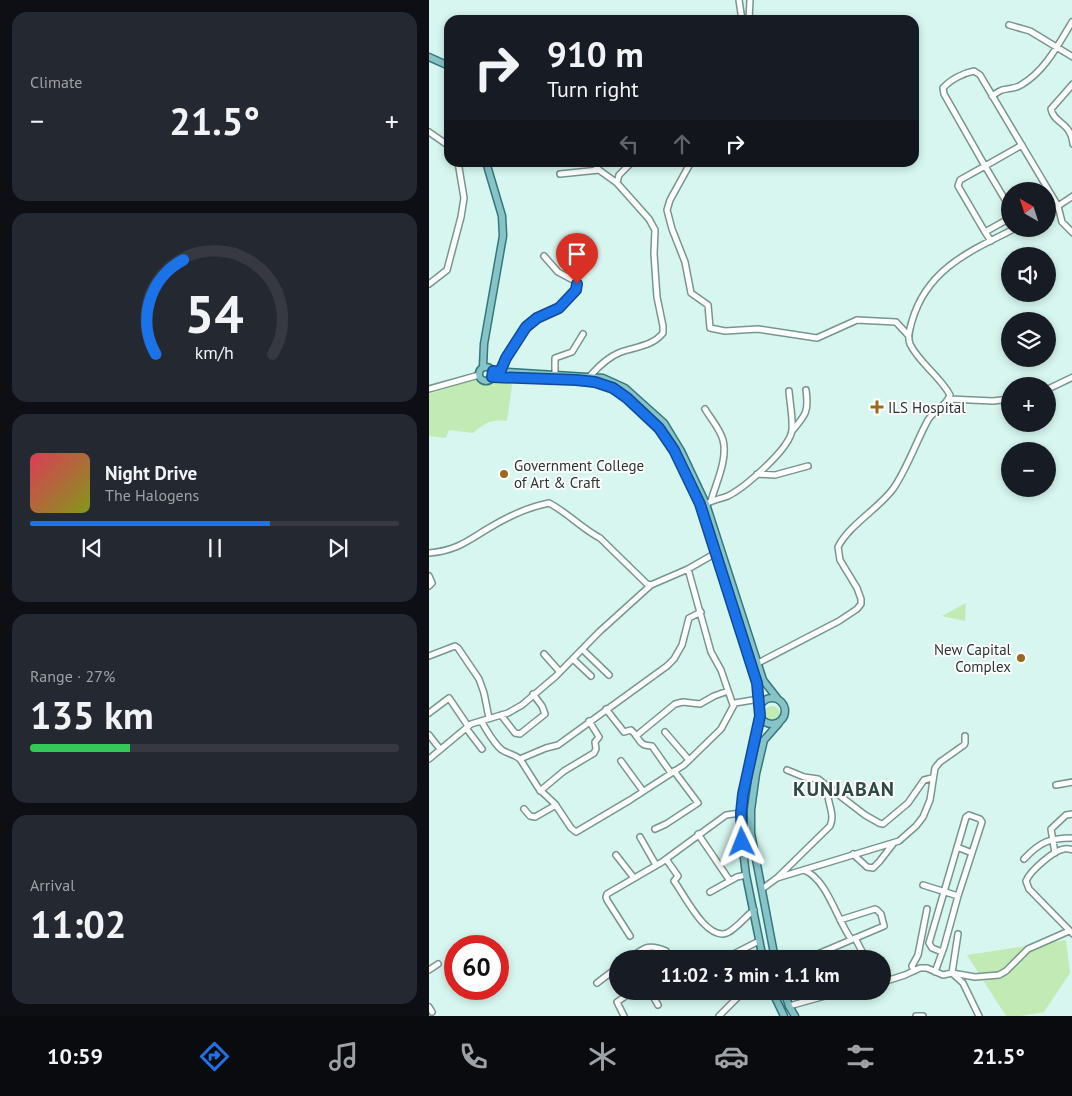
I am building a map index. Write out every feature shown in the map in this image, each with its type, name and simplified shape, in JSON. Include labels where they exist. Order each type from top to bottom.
[{"type":"main road","points":[[429,57],[444,64]]},
{"type":"main road","points":[[487,167],[501,216],[503,236],[484,344],[483,367],[479,375],[484,380],[488,380],[495,373],[555,374],[603,378],[625,388],[664,423],[708,502],[763,680],[783,704],[785,712],[782,720],[764,740],[756,774],[751,810],[751,833],[773,950]]},
{"type":"main road","points":[[483,367],[488,367],[495,373],[595,382],[613,388],[627,398],[659,428],[674,450],[700,504],[757,683],[760,716],[743,794],[741,813],[746,875],[761,950]]},
{"type":"main road","points":[[759,703],[777,698]]},
{"type":"main road","points":[[760,716],[762,720],[770,724],[779,723]]},
{"type":"main road","points":[[776,1000],[783,1016]]},
{"type":"main road","points":[[787,1000],[795,1016]]},
{"type":"street","points":[[739,0],[741,15]]},
{"type":"street","points":[[749,0],[749,15]]},
{"type":"street","points":[[992,96],[1002,90],[1016,88],[1045,64],[1072,22]]},
{"type":"street","points":[[1009,26],[1030,31],[1072,58]]},
{"type":"street","points":[[1001,193],[944,94],[943,88],[947,84],[968,72],[974,71],[979,75],[1042,182]]},
{"type":"street","points":[[1072,84],[1053,105],[1051,112],[1069,130],[1072,144]]},
{"type":"street","points":[[429,132],[444,142]]},
{"type":"street","points":[[991,241],[958,186],[961,180],[1022,145]]},
{"type":"street","points":[[429,284],[447,270],[461,217],[464,198],[459,167]]},
{"type":"street","points":[[590,376],[607,359],[620,352],[654,341],[663,333],[657,297],[654,254],[655,230],[649,219],[617,183],[597,167]]},
{"type":"street","points":[[617,183],[619,175],[627,167]]},
{"type":"street","points":[[688,167],[670,200],[667,210],[685,262],[691,293],[708,305],[710,328],[725,331],[758,329],[817,338],[857,320],[896,322],[908,335],[910,343],[918,355],[947,388],[950,395],[949,399],[927,421],[895,487],[876,508],[846,535],[838,547],[840,560],[857,588],[861,604],[857,609],[839,621],[758,663]]},
{"type":"street","points":[[560,174],[599,170]]},
{"type":"street","points":[[1072,196],[1058,206],[1062,222],[1072,233]]},
{"type":"street","points":[[985,232],[1001,223]]},
{"type":"street","points":[[908,335],[915,312],[937,276],[948,266],[1001,236]]},
{"type":"street","points":[[495,373],[526,327],[537,318],[559,308],[576,290],[577,284],[575,281],[558,272],[545,256]]},
{"type":"street","points":[[555,374],[555,358],[572,352],[583,334]]},
{"type":"street","points":[[429,389],[479,375]]},
{"type":"street","points":[[1056,385],[1072,377]]},
{"type":"street","points":[[708,502],[728,496],[757,474],[781,452],[792,431],[807,410],[806,390]]},
{"type":"street","points":[[789,391],[792,431]]},
{"type":"street","points":[[949,399],[1001,400]]},
{"type":"street","points":[[705,409],[721,434],[724,448],[721,468],[708,502]]},
{"type":"street","points":[[757,474],[775,475],[808,466]]},
{"type":"street","points":[[429,553],[457,548],[490,527],[527,510],[549,503],[561,509],[591,534],[599,538],[647,584],[651,585]]},
{"type":"street","points":[[429,759],[467,727],[481,720],[501,716],[522,705],[560,672],[599,632],[651,585],[688,569],[716,553]]},
{"type":"street","points":[[688,569],[711,652],[721,670],[733,705]]},
{"type":"street","points":[[429,576],[432,583],[429,586]]},
{"type":"street","points":[[520,759],[558,745],[667,666],[674,659],[682,645],[689,618],[701,612]]},
{"type":"street","points":[[429,656],[455,646],[458,648],[479,679],[489,718]]},
{"type":"street","points":[[583,650],[609,675]]},
{"type":"street","points":[[544,654],[560,672]]},
{"type":"street","points":[[573,659],[591,676]]},
{"type":"street","points":[[636,736],[675,704],[683,702],[699,704],[728,691]]},
{"type":"street","points":[[501,716],[515,733],[520,734],[545,714],[533,694]]},
{"type":"street","points":[[429,713],[449,698],[482,748]]},
{"type":"street","points":[[481,720],[502,750],[512,753],[520,759],[540,791],[556,805],[571,828],[576,832],[630,800],[689,760],[721,729],[735,703],[759,703]]},
{"type":"street","points":[[606,709],[624,732],[627,733],[631,730],[643,745],[646,747],[652,746],[698,803],[655,829]]},
{"type":"street","points":[[540,791],[564,771],[594,753],[596,749],[595,742],[599,737],[589,721]]},
{"type":"street","points":[[665,732],[689,760]]},
{"type":"street","points":[[429,735],[440,749]]},
{"type":"street","points":[[777,878],[853,854],[893,844],[903,838],[923,817],[930,800],[935,768],[940,762],[964,745],[965,736]]},
{"type":"street","points":[[621,761],[643,790]]},
{"type":"street","points":[[787,770],[803,777],[817,779],[865,815],[883,824],[908,803],[924,780],[932,778]]},
{"type":"street","points":[[1056,785],[1072,782]]},
{"type":"street","points":[[762,889],[777,878],[831,826],[833,817],[827,798],[827,786]]},
{"type":"street","points":[[524,809],[529,816],[535,817],[556,805]]},
{"type":"street","points":[[630,936],[606,897],[607,894],[666,859],[726,815],[741,813]]},
{"type":"street","points":[[1055,853],[1051,833],[1053,827],[1066,815],[1072,814]]},
{"type":"street","points":[[935,972],[942,952],[958,896],[982,822],[980,819],[969,816],[967,816],[957,847],[929,943],[932,948],[942,952]]},
{"type":"street","points":[[698,834],[730,881]]},
{"type":"street","points":[[639,837],[656,865]]},
{"type":"street","points":[[1024,859],[1037,847],[1052,839],[1072,838]]},
{"type":"street","points":[[853,854],[867,867],[873,868],[893,844]]},
{"type":"street","points":[[957,847],[972,853]]},
{"type":"street","points":[[891,979],[920,968],[927,968],[943,975],[952,973],[975,977],[999,975],[1006,971],[1028,949],[1071,932],[1027,885],[1028,876],[1033,870],[1055,853],[1065,848],[1072,850]]},
{"type":"street","points":[[616,855],[634,878]]},
{"type":"street","points":[[666,859],[678,876],[674,881],[700,919],[713,932],[727,933],[753,910]]},
{"type":"street","points":[[804,870],[813,876],[822,887],[840,920],[860,950]]},
{"type":"street","points":[[711,892],[730,881],[746,875]]},
{"type":"street","points":[[923,885],[958,896]]},
{"type":"street","points":[[827,950],[884,927],[879,911],[875,909],[840,920]]},
{"type":"street","points":[[914,971],[912,966],[918,955],[927,909]]},
{"type":"street","points":[[952,973],[958,934]]},
{"type":"street","points":[[742,950],[759,941]]},
{"type":"street","points":[[642,950],[652,946],[666,950]]},
{"type":"street","points":[[429,970],[438,964]]},
{"type":"street","points":[[952,973],[963,983],[979,1016]]},
{"type":"street","points":[[597,983],[609,974]]},
{"type":"street","points":[[620,1000],[617,1002],[624,1016]]},
{"type":"street","points":[[655,1000],[658,1005]]},
{"type":"street","points":[[719,1016],[735,1000]]},
{"type":"street","points":[[789,1006],[811,1000]]},
{"type":"street","points":[[916,1016],[923,1016]]},
{"type":"green space","points":[[487,376],[513,379],[507,421],[489,422],[473,433],[449,430],[446,438],[429,436],[429,394]]},
{"type":"green space","points":[[966,603],[965,621],[942,616]]},
{"type":"green space","points":[[772,706],[778,708],[780,714],[778,720],[772,722],[766,720],[764,714],[766,708]]},
{"type":"green space","points":[[1066,940],[1070,973],[1044,1012],[1021,1016],[1006,1016],[967,955]]},
{"type":"place","name":"ILS Hospital","points":[[877,407]]},
{"type":"place","name":"Government College of Art & Craft","points":[[504,474]]},
{"type":"place","name":"New Capital Complex","points":[[1021,658]]},
{"type":"district","name":"KUNJABAN","points":[[844,789]]},
{"type":"route","points":[[577,284],[576,290],[559,308],[554,312],[537,318],[526,327],[506,358],[500,372],[493,371],[492,377],[576,380],[595,382],[613,388],[643,411],[667,438],[674,450],[700,504],[757,683],[760,716],[743,794],[741,813],[742,842]]}]
